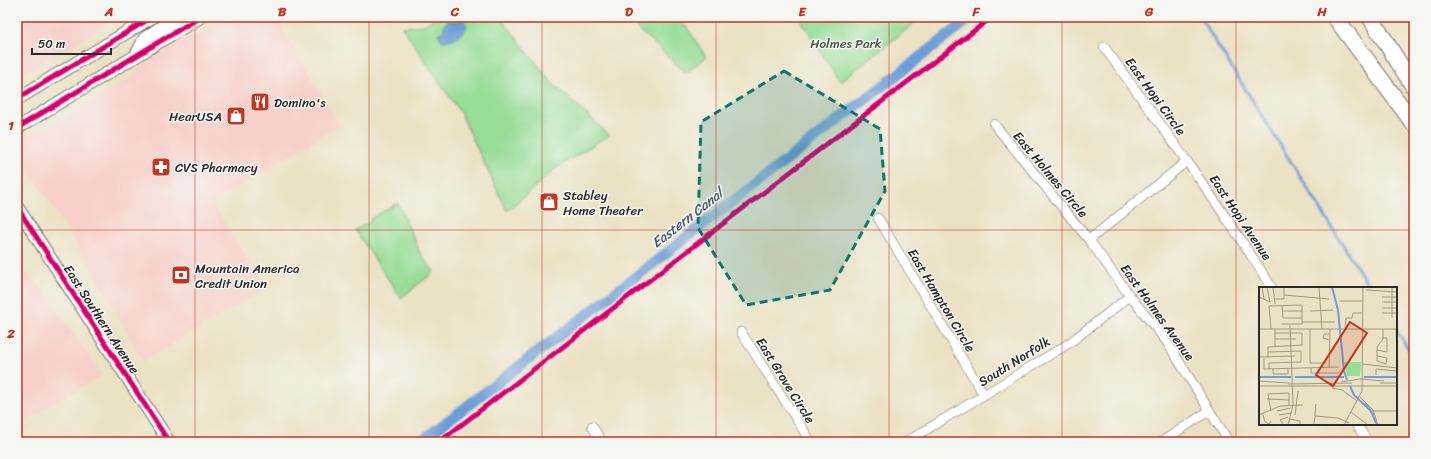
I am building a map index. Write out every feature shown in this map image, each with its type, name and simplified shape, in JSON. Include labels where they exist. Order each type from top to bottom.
[{"type":"highway","points":[[1335,17],[1414,124]]},
{"type":"highway","points":[[1370,17],[1414,87]]},
{"type":"main road","points":[[17,99],[152,17]]},
{"type":"main road","points":[[135,57],[145,38],[176,17]]},
{"type":"main road","points":[[17,128],[200,17]]},
{"type":"main road","name":"East Southern Avenue","points":[[17,207],[169,442]]},
{"type":"street","name":"East Hopi Circle","points":[[1104,47],[1187,161]]},
{"type":"street","name":"East Holmes Circle","points":[[994,124],[1089,240]]},
{"type":"street","points":[[1089,240],[1187,161]]},
{"type":"street","name":"East Hopi Avenue","points":[[1187,161],[1251,254],[1271,287]]},
{"type":"street","name":"East Hampton Circle","points":[[878,218],[984,395]]},
{"type":"street","name":"East Holmes Avenue","points":[[1089,240],[1130,296],[1167,342],[1229,442]]},
{"type":"street","name":"South Norfolk","points":[[906,442],[1068,344],[1130,296]]},
{"type":"street","name":"East Grove Circle","points":[[740,332],[810,442]]},
{"type":"street","points":[[1161,442],[1209,411]]},
{"type":"street","points":[[1357,425],[1368,442]]},
{"type":"street","points":[[592,426],[602,442]]},
{"type":"highlighted area","points":[[784,71],[880,129],[885,191],[830,290],[746,305],[698,228],[701,122]]},
{"type":"shaded area","points":[[17,17],[119,17],[17,78]]},
{"type":"shaded area","points":[[228,17],[275,17],[340,125],[212,202],[266,288],[143,362],[90,266],[20,157],[17,150],[18,144],[23,136],[59,121],[129,78],[151,58],[178,42],[201,34]]},
{"type":"shaded area","points":[[17,257],[103,375],[54,403],[17,427]]},
{"type":"green space","points":[[436,17],[500,17],[552,83],[609,135],[555,169],[507,211],[460,112],[402,27],[424,25]]},
{"type":"green space","points":[[625,17],[679,17],[706,57],[686,73]]},
{"type":"green space","name":"Holmes Park","points":[[799,17],[922,17],[840,82]]},
{"type":"green space","points":[[398,203],[420,253],[434,272],[401,298],[355,230],[371,221],[370,219]]},
{"type":"water","points":[[462,19],[467,26],[462,33],[453,39],[442,41],[438,34],[444,31],[446,23],[448,21],[454,21],[456,23]]},
{"type":"waterway","name":"Eastern Canal","points":[[420,442],[972,17]]},
{"type":"waterway","points":[[1200,17],[1369,287]]},
{"type":"waterway","points":[[1397,331],[1414,358]]},
{"type":"cycle path","points":[[17,99],[152,17]]},
{"type":"cycle path","points":[[17,128],[200,17]]},
{"type":"cycle path","points":[[439,442],[992,17]]},
{"type":"cycle path","points":[[17,207],[169,442]]},
{"type":"place","name":"Domino's","points":[[260,102]]},
{"type":"place","name":"HearUSA","points":[[236,116]]},
{"type":"place","name":"CVS Pharmacy","points":[[161,167]]},
{"type":"place","name":"Stabley Home Theater","points":[[549,202]]},
{"type":"place","name":"Mountain America Credit Union","points":[[181,275]]}]
